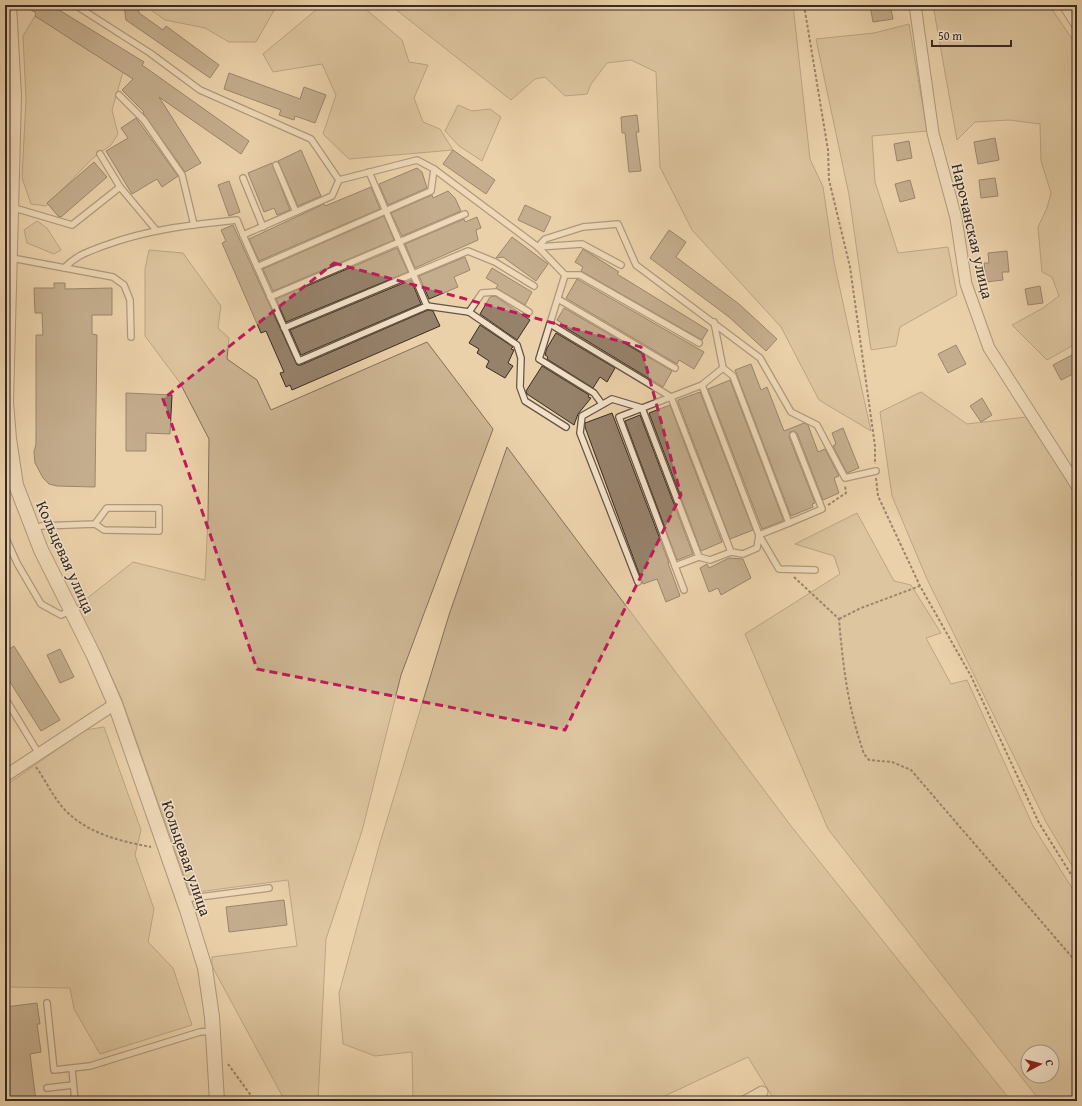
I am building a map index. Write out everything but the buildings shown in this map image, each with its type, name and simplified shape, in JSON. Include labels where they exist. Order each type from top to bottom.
[{"type":"street","name":"Кольцевая улица","points":[[9,5],[14,96],[8,162],[11,207],[7,259],[6,402],[11,487],[116,704],[184,899],[205,968],[213,1030],[217,1101]]},
{"type":"street","name":"Нарочанская улица","points":[[915,5],[933,133],[956,218],[966,284],[989,348],[1077,486]]},
{"type":"street","points":[[1065,5],[1077,24]]},
{"type":"street","points":[[5,776],[116,704]]},
{"type":"street","points":[[746,1101],[762,1092]]},
{"type":"lane","points":[[75,5],[150,53],[200,90],[311,139],[339,180]]},
{"type":"lane","points":[[119,96],[144,120],[182,175],[194,225]]},
{"type":"lane","points":[[100,154],[120,187],[156,230]]},
{"type":"lane","points":[[339,180],[417,160],[434,169],[538,247],[565,276]]},
{"type":"lane","points":[[276,165],[296,212]]},
{"type":"lane","points":[[257,267],[431,191],[434,169]]},
{"type":"lane","points":[[369,172],[427,306]]},
{"type":"lane","points":[[243,178],[263,227]]},
{"type":"lane","points":[[243,236],[332,196],[339,180]]},
{"type":"lane","points":[[11,207],[72,225],[120,187]]},
{"type":"lane","points":[[270,297],[465,214]]},
{"type":"lane","points":[[64,268],[76,256],[131,236],[156,230],[237,220],[299,361],[427,306],[468,312],[517,345],[521,358],[520,387],[525,401],[566,427]]},
{"type":"lane","points":[[538,247],[545,238],[583,227],[618,224],[636,265],[760,358],[791,412],[817,425],[845,478],[876,471]]},
{"type":"lane","points":[[538,247],[582,244],[621,265]]},
{"type":"lane","points":[[284,328],[468,251],[495,262],[534,286]]},
{"type":"lane","points":[[7,259],[17,259],[113,277],[124,285],[130,300],[131,337]]},
{"type":"lane","points":[[565,276],[580,275],[698,343]]},
{"type":"lane","points":[[565,276],[539,359],[594,393],[602,404]]},
{"type":"lane","points":[[468,312],[482,293],[496,292],[529,312]]},
{"type":"lane","points":[[558,300],[675,368]]},
{"type":"lane","points":[[714,322],[723,368],[733,376],[789,523]]},
{"type":"lane","points":[[550,324],[671,397],[730,552]]},
{"type":"lane","points":[[684,590],[619,417],[702,385],[723,368]]},
{"type":"lane","points":[[702,385],[760,535],[779,569],[815,570]]},
{"type":"lane","points":[[638,582],[580,433],[582,416],[612,399],[642,408]]},
{"type":"lane","points":[[642,408],[699,557]]},
{"type":"lane","points":[[760,535],[822,509],[793,435]]},
{"type":"lane","points":[[33,530],[41,526],[95,524],[104,530],[159,531],[159,508],[107,508],[95,524]]},
{"type":"lane","points":[[675,566],[699,557],[710,560],[730,552],[743,554],[757,548],[760,535]]},
{"type":"lane","points":[[5,536],[17,563],[41,604],[61,616],[70,611]]},
{"type":"lane","points":[[5,698],[35,757]]},
{"type":"lane","points":[[184,899],[269,888]]},
{"type":"lane","points":[[47,1003],[54,1070],[90,1066],[200,1032],[213,1030]]},
{"type":"lane","points":[[72,1069],[75,1101]]},
{"type":"lane","points":[[47,1088],[74,1085]]},
{"type":"path","points":[[804,5],[828,150],[829,180],[850,267],[875,446],[878,496],[920,586],[971,676],[1039,823],[1077,884]]},
{"type":"path","points":[[822,509],[846,494],[845,478]]},
{"type":"path","points":[[786,569],[839,619],[843,675],[848,699],[864,754],[869,760],[892,762],[911,770],[1077,963]]},
{"type":"path","points":[[839,619],[861,608],[920,586]]},
{"type":"path","points":[[35,757],[66,810],[84,826],[120,841],[151,846]]},
{"type":"path","points":[[227,1064],[255,1101]]},
{"type":"highlighted area","points":[[334,263],[641,347],[681,495],[565,730],[257,669],[163,399]]},
{"type":"shaded area","points":[[144,5],[277,5],[256,42],[229,42],[205,28],[165,20]]},
{"type":"shaded area","points":[[322,5],[361,5],[402,40],[409,62],[428,65],[414,98],[423,122],[440,129],[453,150],[349,159],[323,134],[336,95],[322,64],[273,72],[263,54]]},
{"type":"shaded area","points":[[390,5],[793,5],[810,159],[823,187],[834,262],[871,431],[819,400],[781,327],[692,230],[660,167],[656,72],[631,60],[607,63],[591,84],[587,94],[565,96],[545,77],[535,79],[511,100]]},
{"type":"shaded area","points":[[933,5],[1049,5],[1077,46],[1077,343],[1047,360],[1012,325],[1043,308],[1059,296],[1052,277],[1042,272],[1038,227],[1047,208],[1051,193],[1041,161],[1040,124],[1009,120],[975,122],[957,140]]},
{"type":"shaded area","points":[[35,16],[123,72],[112,110],[118,134],[111,145],[93,158],[46,206],[31,204],[22,178],[26,99],[23,36]]},
{"type":"shaded area","points":[[909,24],[927,131],[872,136],[875,182],[898,253],[948,247],[957,295],[900,327],[896,346],[871,350],[849,195],[816,39],[874,33]]},
{"type":"shaded area","points":[[458,105],[472,111],[490,109],[501,117],[482,161],[459,146],[445,131]]},
{"type":"shaded area","points":[[37,221],[47,228],[61,250],[54,254],[27,243],[24,230]]},
{"type":"shaded area","points":[[149,250],[183,253],[221,306],[218,328],[229,338],[227,359],[257,380],[271,410],[427,342],[493,429],[401,675],[362,831],[326,939],[318,1101],[285,1101],[212,966],[212,957],[297,946],[288,880],[190,893],[122,700],[101,653],[76,607],[133,562],[205,580],[208,519],[209,439],[180,383],[145,336],[145,269]]},
{"type":"shaded area","points":[[921,392],[967,424],[1026,417],[1077,490],[1077,561],[1071,574],[1077,588],[1077,874],[1046,822],[927,579],[892,496],[880,412]]},
{"type":"shaded area","points":[[507,447],[791,826],[1011,1101],[775,1101],[748,1057],[654,1101],[413,1101],[412,1052],[375,1056],[343,1044],[339,993],[379,846],[449,615]]},
{"type":"shaded area","points":[[857,513],[894,581],[911,585],[941,633],[926,638],[951,684],[967,680],[1033,826],[1077,896],[1077,1101],[1040,1101],[1027,1084],[1060,1084],[1060,1044],[1020,1044],[1020,1075],[828,829],[745,634],[840,574],[834,556],[795,544]]},
{"type":"shaded area","points":[[104,727],[141,830],[135,855],[154,909],[148,942],[173,968],[192,1025],[100,1054],[74,1009],[70,988],[10,987],[5,990],[5,786],[85,730]]}]
